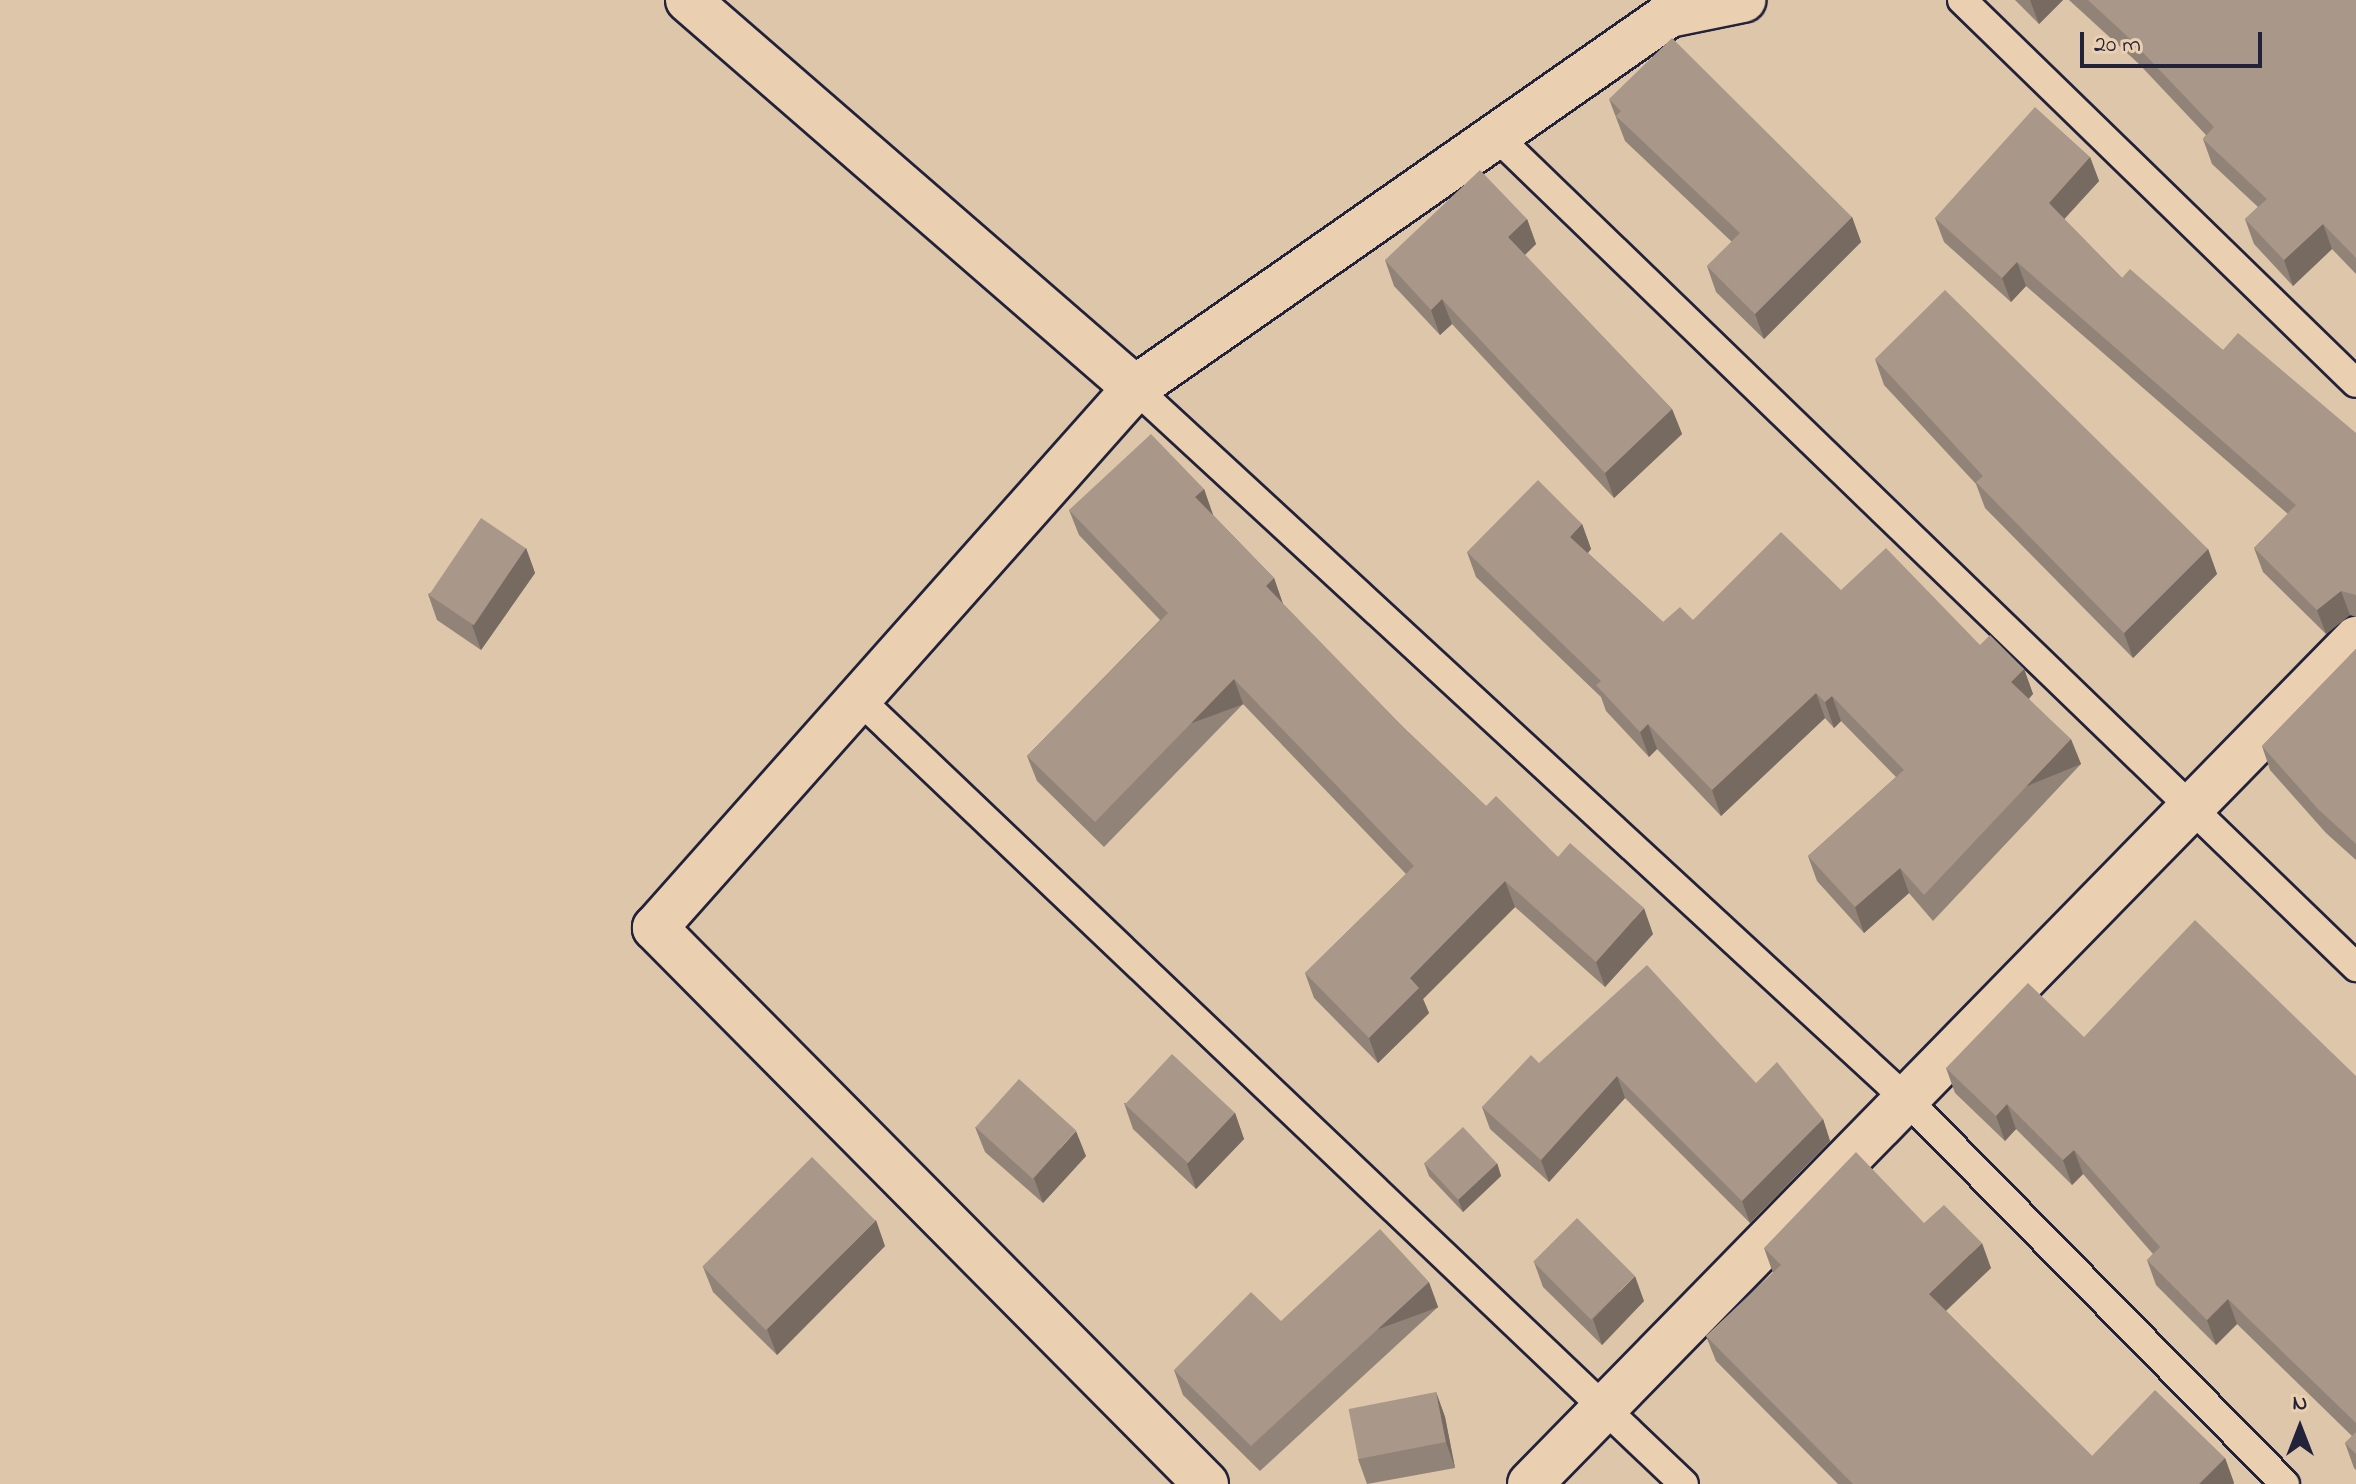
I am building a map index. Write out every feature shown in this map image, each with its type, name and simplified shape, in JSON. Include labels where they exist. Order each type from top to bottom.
[{"type":"street","points":[[688,0],[1135,388]]},
{"type":"street","points":[[1206,1484],[655,928],[1135,388],[1492,132],[1669,15],[1743,0]]},
{"type":"street","points":[[1530,1484],[2356,639]]},
{"type":"lane","points":[[1962,0],[2356,383]]},
{"type":"lane","points":[[1492,132],[2356,967]]},
{"type":"lane","points":[[1135,388],[1906,1099],[2285,1484]]},
{"type":"lane","points":[[858,698],[1684,1484]]},
{"type":"building","points":[[2088,0],[2356,0],[2356,258],[2323,224],[2284,260],[2245,219],[2267,199],[2203,139],[2214,127]]},
{"type":"building","points":[[1672,38],[1852,217],[1755,314],[1707,266],[1740,233],[1616,116],[1621,111],[1609,99]]},
{"type":"building","points":[[2035,107],[2090,157],[2049,203],[2122,278],[2130,269],[2223,350],[2238,333],[2356,433],[2356,595],[2341,591],[2317,610],[2254,548],[2296,505],[2017,262],[2002,278],[1935,218]]},
{"type":"building","points":[[1480,170],[1527,219],[1508,237],[1672,409],[1605,473],[1442,299],[1431,310],[1385,260]]},
{"type":"building","points":[[1945,290],[2208,549],[2124,633],[1976,482],[1983,476],[1875,359]]},
{"type":"building","points":[[1151,434],[1204,489],[1195,497],[1274,578],[1266,586],[1403,727],[1486,806],[1496,796],[1558,857],[1570,843],[1644,908],[1596,962],[1505,881],[1410,978],[1419,988],[1369,1038],[1305,973],[1414,866],[1234,679],[1095,822],[1027,756],[1168,613],[1069,510]]},
{"type":"building","points":[[1538,480],[1582,524],[1570,537],[1663,622],[1680,607],[1693,620],[1781,532],[1841,590],[1886,548],[1980,645],[1990,635],[2024,669],[2011,682],[2071,739],[1924,895],[1900,868],[1855,907],[1808,856],[1904,770],[1832,696],[1825,702],[1816,693],[1712,790],[1648,724],[1640,732],[1596,685],[1601,681],[1467,552]]},
{"type":"building","points":[[481,518],[526,548],[474,625],[429,595]]},
{"type":"building","points":[[2356,649],[2356,844],[2318,809],[2262,746]]},
{"type":"building","points":[[2195,920],[2356,1076],[2356,1423],[2228,1299],[2207,1320],[2147,1260],[2160,1247],[2074,1150],[2063,1160],[2007,1104],[1996,1116],[1946,1068],[2028,983],[2084,1037]]},
{"type":"building","points":[[1647,965],[1756,1083],[1777,1062],[1823,1119],[1742,1201],[1617,1076],[1541,1160],[1482,1107],[1531,1055],[1539,1063]]},
{"type":"building","points":[[1172,1054],[1235,1113],[1188,1163],[1125,1104]]},
{"type":"building","points":[[1019,1079],[1076,1131],[1033,1179],[976,1127]]},
{"type":"building","points":[[1463,1127],[1497,1164],[1458,1200],[1424,1163]]},
{"type":"building","points":[[1856,1152],[1924,1223],[1944,1205],[1982,1243],[1929,1294],[2092,1456],[2155,1390],[2225,1458],[2199,1484],[1853,1484],[1706,1336],[1781,1265],[1764,1248]]},
{"type":"building","points":[[812,1157],[876,1221],[766,1330],[702,1267]]},
{"type":"building","points":[[1577,1218],[1635,1276],[1591,1320],[1533,1262]]},
{"type":"building","points":[[1380,1229],[1429,1282],[1251,1446],[1174,1370],[1251,1292],[1281,1321]]},
{"type":"building","points":[[1436,1392],[1446,1442],[1358,1459],[1349,1409]]},
{"type":"building","points":[[2356,1432],[2356,1454],[2345,1443]]}]
